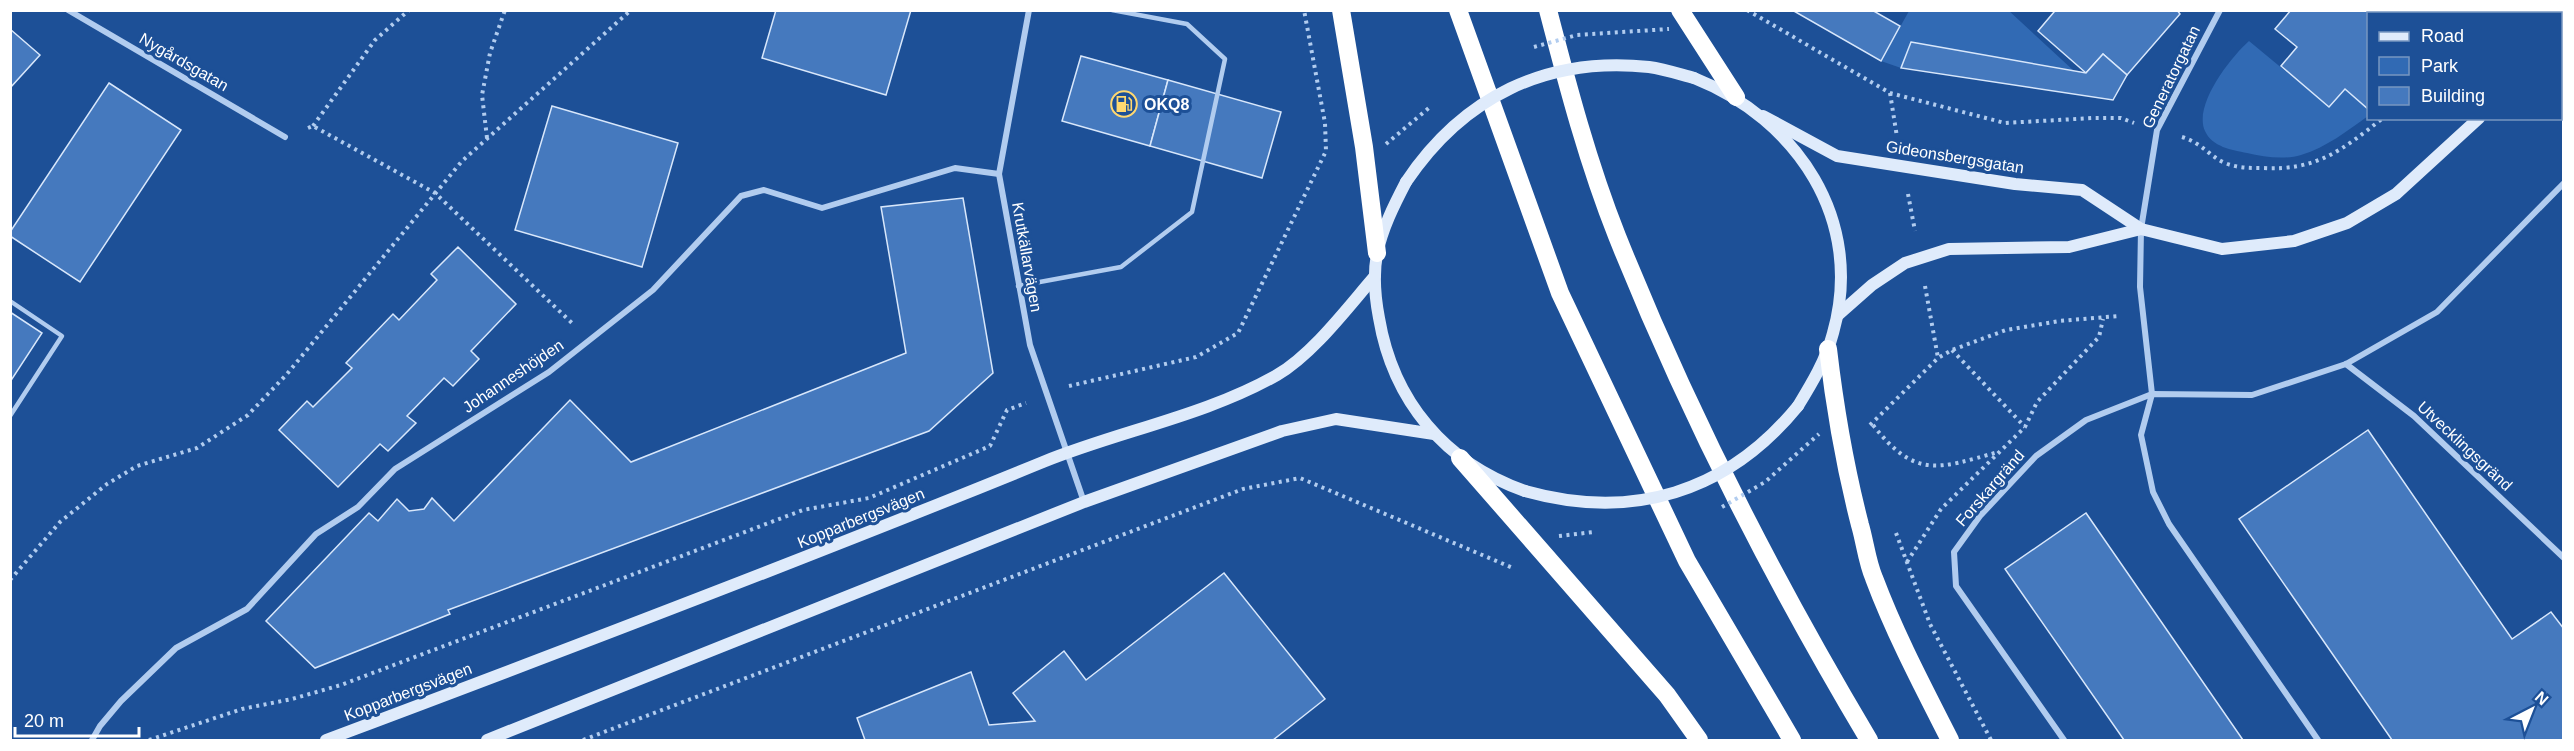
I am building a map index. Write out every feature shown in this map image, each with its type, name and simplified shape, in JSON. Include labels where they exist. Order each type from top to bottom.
[{"type":"highway","points":[[1341,10],[1364,147],[1377,253]]},
{"type":"highway","points":[[1458,10],[1560,293],[1688,561],[1792,741]]},
{"type":"highway","points":[[1548,10],[1580,130],[1617,235],[1685,392],[1801,626],[1869,741]]},
{"type":"highway","points":[[1680,10],[1736,97]]},
{"type":"highway","points":[[1828,349],[1834,399],[1841,430],[1842,453],[1873,576],[1910,660],[1950,741]]},
{"type":"highway","points":[[1460,458],[1667,695],[1699,741]]},
{"type":"street","name":"Nygårdsgatan","points":[[68,10],[285,137]]},
{"type":"street","name":"Krutkällarvägen","points":[[1029,10],[999,174],[1030,345],[1084,502]]},
{"type":"street","name":"Generatorgatan","points":[[2141,229],[2157,130],[2220,10]]},
{"type":"street","points":[[1609,64],[1652,67],[1694,78],[1736,97],[1763,116],[1803,158],[1828,206],[1840,258],[1838,315],[1820,371],[1798,406],[1777,431],[1747,458],[1710,479],[1671,495],[1648,500],[1599,504],[1553,499],[1506,484],[1460,458],[1434,434],[1398,384],[1383,343],[1375,276],[1377,253],[1391,211],[1424,154],[1453,124],[1490,98],[1526,81],[1567,69],[1609,64]]},
{"type":"street","name":"Gideonsbergsgatan","points":[[1763,116],[1837,156],[2015,184],[2082,189],[2141,229],[2222,249],[2294,241],[2347,223],[2396,194],[2477,120]]},
{"type":"street","name":"Johanneshöjden","points":[[92,741],[100,726],[121,701],[176,648],[247,609],[316,534],[358,507],[395,469],[549,372],[653,290],[741,196],[764,190],[822,208],[955,168],[999,174]]},
{"type":"street","points":[[2152,394],[2252,395],[2346,364],[2437,312],[2564,183]]},
{"type":"street","points":[[2141,229],[2140,287],[2152,394],[2141,435],[2153,492],[2169,524],[2214,593],[2318,741]]},
{"type":"street","name":"Gideonsbergsgatan","points":[[1838,315],[1872,285],[1905,262],[1949,249],[2069,247],[2141,229]]},
{"type":"street","name":"Kopparbergsvägen","points":[[326,741],[756,578],[1068,452],[1210,406],[1279,374],[1324,336],[1375,276]]},
{"type":"street","name":"Utvecklingsgränd","points":[[2346,364],[2414,416],[2563,556]]},
{"type":"street","name":"Forskargränd","points":[[2064,741],[1956,586],[1954,552],[1980,516],[2036,456],[2086,420],[2152,394]]},
{"type":"street","points":[[487,741],[1084,502],[1271,434],[1336,419],[1434,434]]},
{"type":"lane","points":[[1018,286],[1121,267],[1192,212],[1225,58],[1187,24],[1112,10]]},
{"type":"lane","points":[[10,301],[62,336],[10,416]]},
{"type":"path","points":[[285,137],[313,126],[375,40],[409,10]]},
{"type":"path","points":[[487,138],[482,95],[490,53],[505,10]]},
{"type":"path","points":[[10,580],[60,522],[107,484],[137,466],[197,448],[248,414],[286,374],[462,161],[631,10]]},
{"type":"path","points":[[149,741],[242,709],[292,699],[340,685],[803,510],[869,498],[990,446],[1007,410],[1074,384],[1196,357],[1238,333],[1326,151],[1325,123],[1304,10]]},
{"type":"path","points":[[1747,10],[1890,93],[2005,123],[2121,118],[2197,142],[2223,162],[2239,167],[2296,168],[2324,160],[2341,151],[2380,120]]},
{"type":"path","points":[[1890,93],[1938,358]]},
{"type":"path","points":[[313,126],[435,193],[590,340]]},
{"type":"path","points":[[1874,435],[1873,425],[1938,358],[1952,350],[2006,330],[2059,321],[2103,319],[2143,312]]},
{"type":"path","points":[[1906,562],[1941,509],[2025,427],[2037,402],[2099,337],[2103,319]]},
{"type":"path","points":[[1952,350],[2025,427]]},
{"type":"path","points":[[1873,425],[1891,449],[1924,466],[1959,463],[1998,452]]},
{"type":"path","points":[[583,741],[1243,489],[1300,478],[1515,568],[1536,559],[1541,553]]},
{"type":"path","points":[[1895,529],[1930,624],[1991,741]]},
{"type":"green space","points":[[2008,10],[2074,71],[1911,42],[1901,68],[1881,61],[1909,11]]},
{"type":"green space","points":[[2249,41],[2329,107],[2345,89],[2367,108],[2367,117],[2328,143],[2294,157],[2260,156],[2217,144],[2205,131],[2204,108],[2216,82],[2233,58]]},
{"type":"building","points":[[776,10],[911,10],[886,95],[762,58]]},
{"type":"building","points":[[1792,10],[1872,10],[1900,26],[1881,61]]},
{"type":"building","points":[[2052,10],[2177,10],[2180,14],[2127,75],[2103,54],[2086,73],[2038,31],[2054,12]]},
{"type":"building","points":[[2291,10],[2411,12],[2367,12],[2367,108],[2345,89],[2329,107],[2281,66],[2297,47],[2275,29]]},
{"type":"building","points":[[10,29],[40,55],[10,88]]},
{"type":"building","points":[[1911,42],[2086,73],[2103,54],[2127,75],[2113,100],[1901,68]]},
{"type":"building","points":[[1081,56],[1168,80],[1150,146],[1062,121]]},
{"type":"building","points":[[1168,80],[1281,112],[1262,178],[1150,146]]},
{"type":"building","points":[[109,83],[181,130],[80,282],[10,236],[10,232]]},
{"type":"building","points":[[552,106],[678,143],[642,267],[515,230]]},
{"type":"building","points":[[963,198],[993,373],[929,431],[448,610],[450,614],[315,668],[266,621],[369,513],[378,521],[397,499],[409,511],[424,509],[432,498],[454,521],[570,400],[631,462],[906,353],[881,207]]},
{"type":"building","points":[[458,247],[516,304],[471,351],[479,359],[453,386],[444,378],[407,416],[416,423],[388,451],[380,444],[338,487],[279,430],[307,401],[313,407],[352,368],[346,363],[393,314],[399,320],[437,280],[431,274]]},
{"type":"building","points":[[10,312],[42,333],[10,382]]},
{"type":"building","points":[[2368,430],[2512,639],[2551,612],[2564,629],[2564,740],[2392,740],[2239,519]]},
{"type":"building","points":[[2086,513],[2243,740],[2124,740],[2005,569]]},
{"type":"building","points":[[1224,573],[1325,699],[1273,740],[865,740],[857,718],[971,672],[989,725],[1035,721],[1013,693],[1064,651],[1086,680]]},
{"type":"place","name":"OKQ8","points":[[1124,104]]}]
